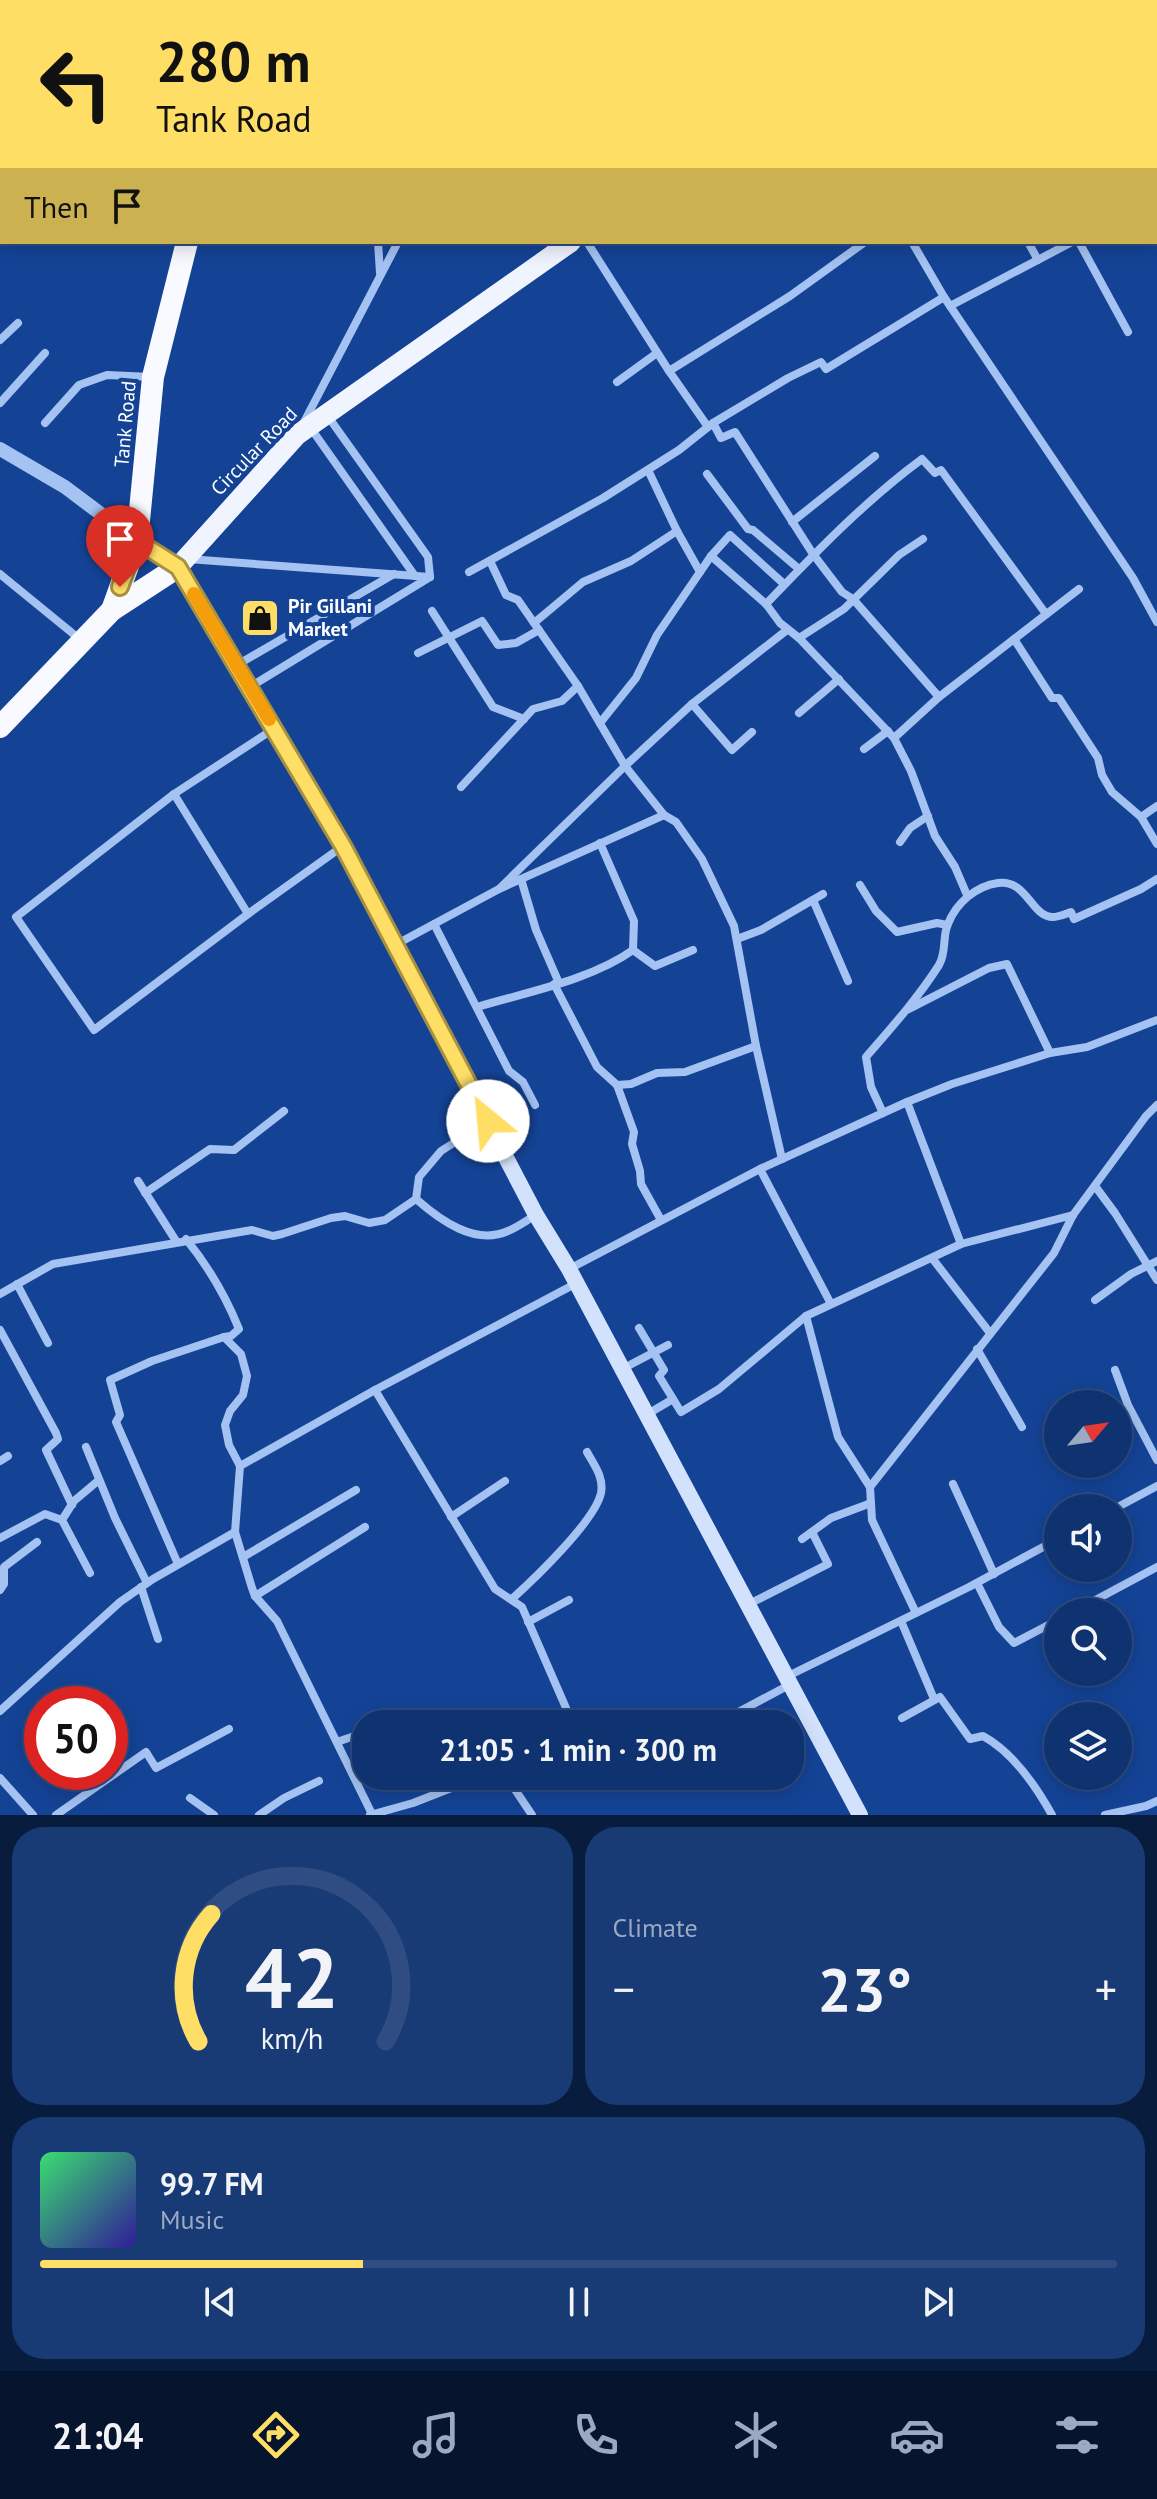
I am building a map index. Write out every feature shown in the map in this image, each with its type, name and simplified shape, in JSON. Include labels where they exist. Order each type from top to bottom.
[{"type":"highway","name":"Tank Road","points":[[112,610],[137,541],[153,377],[186,244]]},
{"type":"highway","name":"Circular Road","points":[[0,727],[112,610],[182,562]]},
{"type":"main road","name":"Circular Road","points":[[182,562],[311,425],[568,244]]},
{"type":"main road","points":[[182,562],[237,665],[343,846],[536,1215],[749,1604],[860,1815]]},
{"type":"street","points":[[378,244],[380,274]]},
{"type":"street","points":[[311,425],[397,244]]},
{"type":"street","points":[[588,244],[669,371],[710,425],[721,438],[735,432],[813,554],[842,592],[853,599],[939,697]]},
{"type":"street","points":[[669,371],[790,296],[862,244]]},
{"type":"street","points":[[913,244],[944,297],[1133,578],[1157,622]]},
{"type":"street","points":[[1029,244],[1038,260]]},
{"type":"street","points":[[950,306],[1068,244]]},
{"type":"street","points":[[1080,244],[1128,332]]},
{"type":"street","points":[[469,572],[603,498],[679,450],[710,425],[799,372],[821,362],[826,369],[944,297]]},
{"type":"street","points":[[0,340],[18,323]]},
{"type":"street","points":[[0,403],[45,353]]},
{"type":"street","points":[[617,382],[657,353]]},
{"type":"street","points":[[45,423],[79,385],[107,375],[153,377]]},
{"type":"street","points":[[311,425],[415,576]]},
{"type":"street","points":[[311,425],[428,557],[430,577]]},
{"type":"street","points":[[0,449],[65,487],[137,541],[182,562],[430,577]]},
{"type":"street","points":[[792,522],[875,456]]},
{"type":"street","points":[[766,604],[813,554],[902,473],[922,459],[935,473],[941,470],[1046,614]]},
{"type":"street","points":[[648,470],[700,572]]},
{"type":"street","points":[[707,474],[748,529],[799,569]]},
{"type":"street","points":[[418,653],[482,621],[498,645],[516,643],[583,582],[631,561],[677,531]]},
{"type":"street","points":[[600,723],[636,678],[657,635],[711,556],[730,535],[784,584]]},
{"type":"street","points":[[799,638],[844,609],[899,555],[923,539]]},
{"type":"street","points":[[711,556],[766,604],[787,630],[799,638],[891,735],[911,771],[935,836],[955,867],[967,895]]},
{"type":"street","points":[[490,561],[506,595],[518,600],[537,626],[578,686],[625,766],[664,815],[676,822],[702,859],[734,926],[756,1046],[782,1159]]},
{"type":"street","points":[[0,574],[83,641]]},
{"type":"street","points":[[237,665],[394,574]]},
{"type":"street","points":[[250,687],[430,577]]},
{"type":"street","points":[[864,749],[891,735],[1079,589]]},
{"type":"street","points":[[432,611],[493,707],[524,719]]},
{"type":"street","points":[[499,889],[692,704],[787,630]]},
{"type":"street","points":[[1014,639],[1052,698],[1059,698],[1098,758],[1102,775],[1112,792],[1141,817],[1157,844]]},
{"type":"street","points":[[799,713],[839,679]]},
{"type":"street","points":[[461,787],[533,709],[562,701],[578,686]]},
{"type":"street","points":[[692,704],[732,750],[752,732]]},
{"type":"street","points":[[275,728],[174,794],[16,917],[94,1030],[343,846]]},
{"type":"street","points":[[174,794],[248,914]]},
{"type":"street","points":[[1141,817],[1157,806]]},
{"type":"street","points":[[395,945],[499,889],[664,815]]},
{"type":"street","points":[[900,842],[910,828],[928,816]]},
{"type":"street","points":[[600,843],[634,921],[633,950]]},
{"type":"street","points":[[521,879],[556,983],[597,1067],[617,1085],[634,1132],[632,1144],[641,1184],[661,1220]]},
{"type":"street","points":[[883,1113],[871,1087],[866,1057],[908,1009],[945,952],[947,925],[967,895],[1001,882],[1018,887],[1043,914],[1051,917],[1071,912],[1074,919],[1157,879]]},
{"type":"street","points":[[860,885],[876,911],[897,932],[937,923],[947,925]]},
{"type":"street","points":[[737,939],[761,930],[823,894]]},
{"type":"street","points":[[813,900],[848,981]]},
{"type":"street","points":[[434,924],[509,1071],[523,1082],[535,1105]]},
{"type":"street","points":[[633,950],[655,966],[693,950]]},
{"type":"street","points":[[477,1007],[619,960],[633,950]]},
{"type":"street","points":[[908,1009],[989,968],[1007,964],[1050,1053]]},
{"type":"street","points":[[240,1466],[572,1277],[661,1220],[760,1169],[952,1084],[1050,1053],[1087,1047],[1157,1020]]},
{"type":"street","points":[[617,1085],[631,1084],[657,1073],[685,1072],[756,1046]]},
{"type":"street","points":[[907,1102],[961,1244]]},
{"type":"street","points":[[870,1487],[1054,1253],[1073,1215],[1157,1105]]},
{"type":"street","points":[[145,1193],[210,1149],[234,1150],[284,1111]]},
{"type":"street","points":[[0,1294],[53,1264],[252,1230],[273,1236],[345,1216],[369,1223],[385,1220],[416,1199],[419,1177],[441,1151],[488,1121]]},
{"type":"street","points":[[760,1169],[831,1304]]},
{"type":"street","points":[[138,1181],[176,1241]]},
{"type":"street","points":[[1095,1186],[1153,1263],[1157,1280]]},
{"type":"street","points":[[416,1199],[438,1218],[481,1237],[506,1232],[536,1215]]},
{"type":"street","points":[[639,1328],[664,1370],[659,1376],[681,1412],[719,1389],[806,1316],[961,1244],[1073,1215]]},
{"type":"street","points":[[178,1564],[116,1422],[120,1415],[110,1380],[152,1361],[231,1336],[239,1329],[201,1258],[186,1239]]},
{"type":"street","points":[[932,1258],[990,1333]]},
{"type":"street","points":[[1095,1300],[1131,1274],[1153,1263]]},
{"type":"street","points":[[17,1284],[48,1343]]},
{"type":"street","points":[[806,1316],[838,1437],[870,1487],[872,1520],[916,1613]]},
{"type":"street","points":[[0,1330],[56,1433],[58,1439],[46,1450],[72,1505]]},
{"type":"street","points":[[224,1337],[241,1354],[247,1376],[243,1395],[230,1411],[225,1425],[229,1445],[240,1466],[235,1532],[255,1596],[277,1621],[371,1815],[446,1790]]},
{"type":"street","points":[[621,1370],[668,1345]]},
{"type":"street","points":[[977,1349],[1022,1427]]},
{"type":"street","points":[[1115,1370],[1128,1405],[1157,1460]]},
{"type":"street","points":[[375,1390],[495,1589],[522,1607],[567,1710]]},
{"type":"street","points":[[646,1415],[673,1399]]},
{"type":"street","points":[[86,1447],[144,1585],[158,1639]]},
{"type":"street","points":[[512,1599],[533,1581],[587,1521],[595,1506],[601,1492],[601,1477],[587,1452]]},
{"type":"street","points":[[62,1520],[72,1505],[99,1480]]},
{"type":"street","points":[[451,1517],[505,1481]]},
{"type":"street","points":[[953,1484],[994,1574]]},
{"type":"street","points":[[1132,1499],[1157,1486]]},
{"type":"street","points":[[243,1557],[356,1490]]},
{"type":"street","points":[[802,1539],[831,1518],[871,1503]]},
{"type":"street","points":[[0,1538],[45,1514],[62,1520],[90,1573]]},
{"type":"street","points":[[255,1596],[365,1527]]},
{"type":"street","points":[[0,1711],[120,1602],[235,1532]]},
{"type":"street","points":[[749,1604],[828,1564],[812,1532]]},
{"type":"street","points":[[0,1590],[4,1584],[4,1567],[37,1542]]},
{"type":"street","points":[[740,1710],[790,1680],[1044,1547]]},
{"type":"street","points":[[1099,1598],[1157,1567]]},
{"type":"street","points":[[977,1583],[999,1627],[1014,1643],[1044,1627]]},
{"type":"street","points":[[528,1622],[569,1600]]},
{"type":"street","points":[[901,1621],[934,1699]]},
{"type":"street","points":[[902,1718],[940,1697],[970,1739],[983,1736],[999,1745],[1043,1799],[1052,1815]]},
{"type":"street","points":[[56,1815],[146,1752],[156,1768],[229,1729]]},
{"type":"street","points":[[337,1742],[352,1737]]},
{"type":"street","points":[[0,1778],[33,1815]]},
{"type":"street","points":[[259,1815],[284,1798],[319,1781]]},
{"type":"street","points":[[515,1790],[532,1815]]},
{"type":"street","points":[[190,1798],[214,1815]]},
{"type":"street","points":[[1105,1815],[1148,1810],[1157,1801]]},
{"type":"slow traffic","points":[[194,594],[269,719]]},
{"type":"place","name":"Pir Gillani Market","points":[[260,618]]},
{"type":"route","points":[[120,587],[137,541],[178,567],[343,846],[488,1121]]}]
